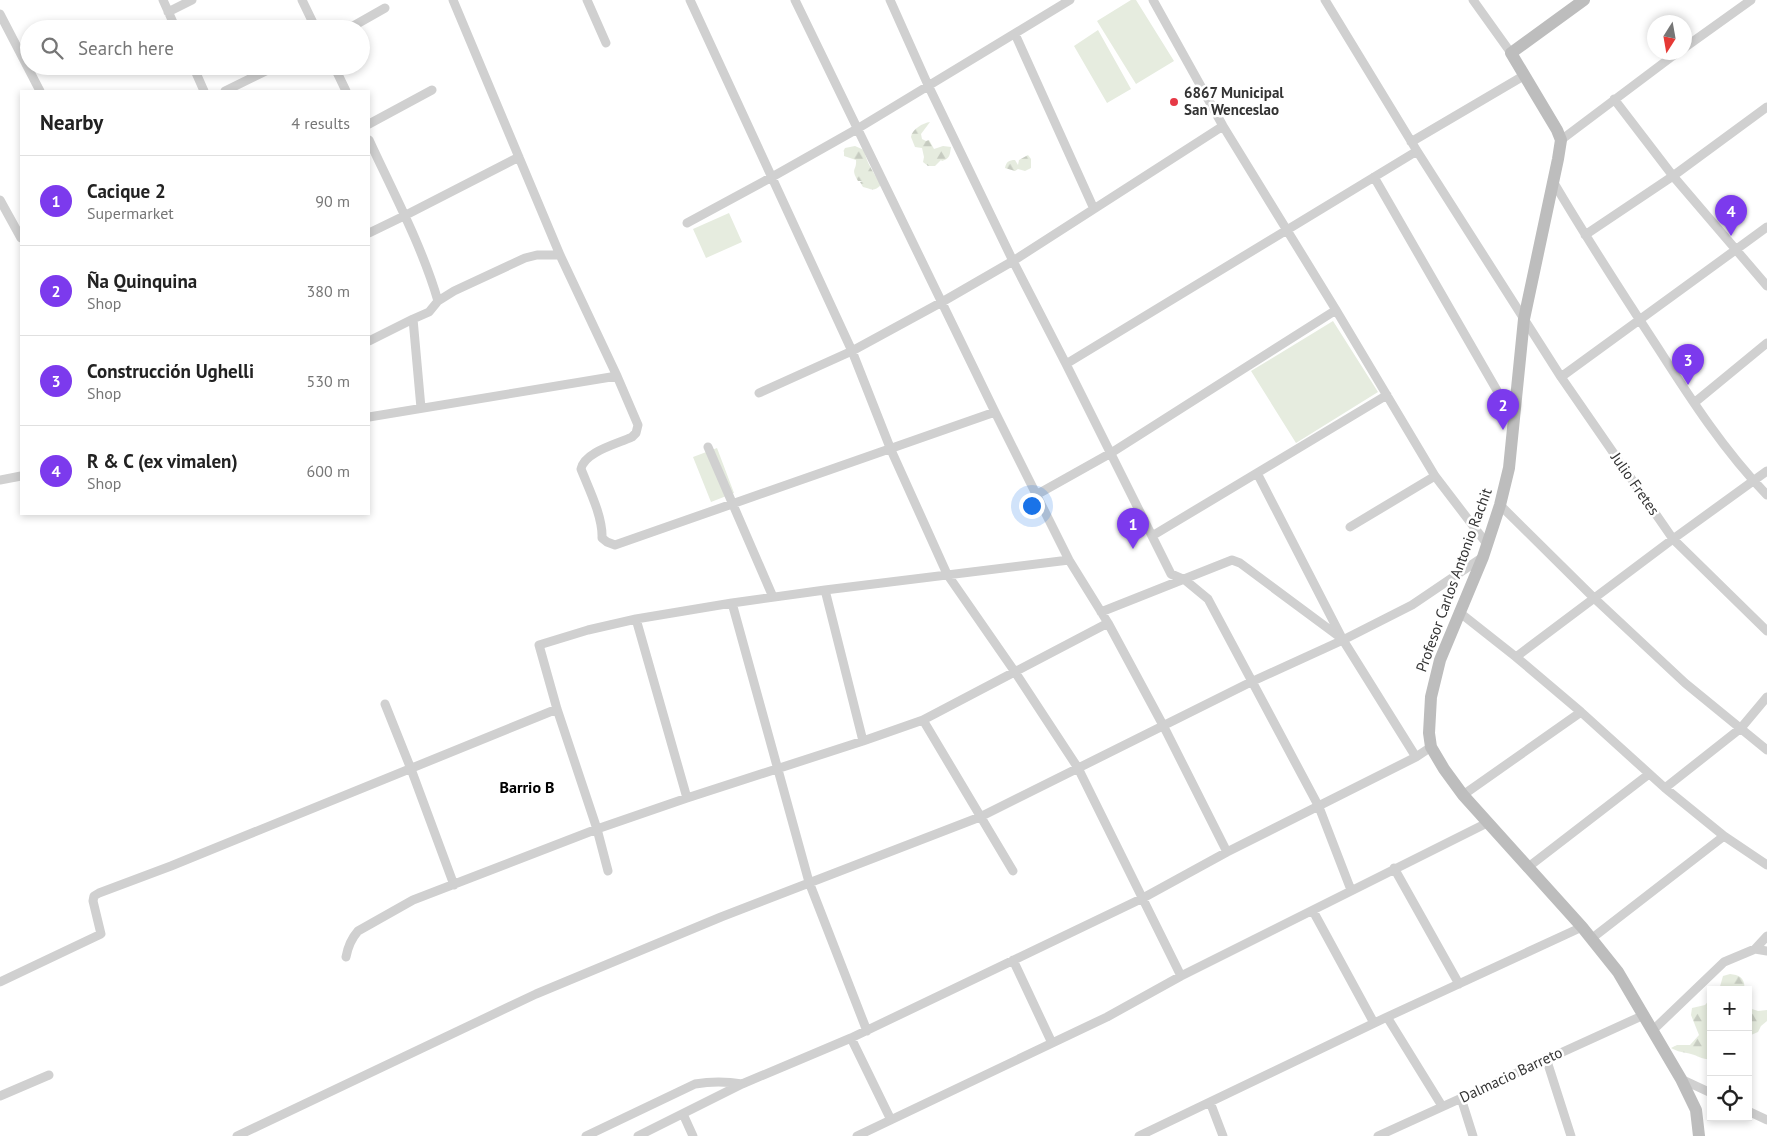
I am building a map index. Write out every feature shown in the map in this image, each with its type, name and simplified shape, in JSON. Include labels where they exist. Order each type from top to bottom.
[{"type":"main road","points":[[1561,140],[1557,130],[1511,54],[1584,0]]},
{"type":"main road","name":"Profesor Carlos Antonio Rachit","points":[[1561,140],[1554,183],[1524,319],[1509,468],[1500,505],[1483,557],[1440,660],[1431,697],[1429,733],[1431,747],[1463,796],[1582,927],[1618,972],[1681,1079],[1696,1110],[1699,1136]]},
{"type":"street","points":[[163,0],[172,20]]},
{"type":"street","points":[[168,12],[192,0]]},
{"type":"street","points":[[302,0],[312,20]]},
{"type":"street","points":[[453,0],[560,255],[638,426],[636,433],[632,437],[588,456],[582,463],[581,469],[599,517],[602,538],[607,542],[615,545],[891,450],[995,412]]},
{"type":"street","points":[[587,0],[606,43]]},
{"type":"street","points":[[690,0],[852,350],[891,450],[947,574],[1016,672],[1078,768],[1181,976]]},
{"type":"street","points":[[795,0],[856,129],[1036,495],[1069,560],[1108,624],[1164,726],[1227,852]]},
{"type":"street","points":[[890,0],[928,85],[1013,262],[1171,574],[1185,580],[1208,599],[1319,807],[1351,890]]},
{"type":"street","points":[[687,223],[856,129],[1070,0]]},
{"type":"street","points":[[1153,0],[1223,126],[1435,476],[1487,544]]},
{"type":"street","name":"Julio Fretes","points":[[1325,0],[1411,142],[1561,377],[1673,539],[1767,631]]},
{"type":"street","points":[[1473,0],[1511,54]]},
{"type":"street","points":[[1692,42],[1751,0]]},
{"type":"street","points":[[364,20],[385,8]]},
{"type":"street","points":[[0,14],[20,52]]},
{"type":"street","points":[[1015,34],[1094,209]]},
{"type":"street","points":[[1561,140],[1667,60]]},
{"type":"street","points":[[32,75],[39,90]]},
{"type":"street","points":[[197,75],[204,90]]},
{"type":"street","points":[[227,90],[258,75]]},
{"type":"street","points":[[338,75],[346,90]]},
{"type":"street","points":[[1411,142],[1525,75]]},
{"type":"street","points":[[370,123],[432,90]]},
{"type":"street","points":[[1614,99],[1673,176],[1767,286]]},
{"type":"street","points":[[1585,235],[1673,176],[1767,107]]},
{"type":"street","points":[[759,394],[852,350],[1013,262],[1223,126]]},
{"type":"street","points":[[370,142],[404,216],[433,284],[438,301]]},
{"type":"street","points":[[1066,364],[1417,151]]},
{"type":"street","points":[[370,233],[519,157]]},
{"type":"street","points":[[1374,177],[1515,423]]},
{"type":"street","points":[[1554,183],[1585,235],[1694,403],[1754,482],[1767,495]]},
{"type":"street","points":[[0,200],[20,236]]},
{"type":"street","points":[[1561,377],[1767,227]]},
{"type":"street","points":[[370,340],[429,312],[438,301],[454,291],[525,258],[537,255],[560,255]]},
{"type":"street","points":[[1036,495],[1111,453],[1336,310]]},
{"type":"street","points":[[413,320],[421,408]]},
{"type":"street","points":[[1694,403],[1767,344]]},
{"type":"street","points":[[370,417],[616,376]]},
{"type":"street","points":[[1152,536],[1387,395]]},
{"type":"street","points":[[708,447],[773,597]]},
{"type":"street","points":[[1516,657],[1767,471]]},
{"type":"street","points":[[1257,473],[1343,640],[1416,757]]},
{"type":"street","points":[[0,480],[20,476]]},
{"type":"street","points":[[1350,527],[1435,476]]},
{"type":"street","points":[[1500,505],[1685,684],[1767,750]]},
{"type":"street","points":[[237,1136],[536,994],[721,917],[980,817],[1251,682],[1343,640],[1412,605],[1483,557]]},
{"type":"street","points":[[608,871],[597,829],[557,709],[540,645],[588,630],[636,619],[732,603],[947,574],[1069,560]]},
{"type":"street","points":[[1101,612],[1232,560],[1240,563],[1343,640]]},
{"type":"street","points":[[825,590],[863,741]]},
{"type":"street","points":[[732,603],[809,882],[866,1031]]},
{"type":"street","points":[[1459,612],[1581,712],[1665,788],[1724,836],[1767,865]]},
{"type":"street","points":[[636,619],[686,798]]},
{"type":"street","points":[[346,956],[352,937],[367,925],[413,900],[597,829],[923,720],[1108,624]]},
{"type":"street","points":[[1665,788],[1741,728],[1767,697]]},
{"type":"street","points":[[385,704],[454,885]]},
{"type":"street","points":[[0,982],[101,934],[93,901],[94,896],[99,893],[171,866],[557,709]]},
{"type":"street","points":[[1463,796],[1581,712]]},
{"type":"street","points":[[923,720],[1013,871]]},
{"type":"street","points":[[638,1136],[742,1084],[866,1031],[1143,898],[1227,852],[1416,757],[1431,747]]},
{"type":"street","points":[[1527,868],[1649,774]]},
{"type":"street","points":[[857,1136],[1107,1017],[1181,976],[1487,823]]},
{"type":"street","points":[[1591,939],[1724,836]]},
{"type":"street","points":[[1394,868],[1459,984]]},
{"type":"street","points":[[1313,911],[1374,1023]]},
{"type":"street","points":[[1139,1136],[1388,1016],[1582,927]]},
{"type":"street","points":[[1652,1031],[1724,962],[1755,948],[1767,936]]},
{"type":"street","points":[[1755,948],[1767,951]]},
{"type":"street","points":[[1013,960],[1052,1043]]},
{"type":"street","name":"Dalmacio Barreto","points":[[1378,1136],[1644,1015]]},
{"type":"street","points":[[1388,1016],[1442,1106]]},
{"type":"street","points":[[850,1038],[891,1120]]},
{"type":"street","points":[[1546,1058],[1571,1136]]},
{"type":"street","points":[[0,1096],[49,1075]]},
{"type":"street","points":[[1681,1079],[1707,1091]]},
{"type":"street","points":[[586,1136],[695,1084],[727,1081],[742,1084]]},
{"type":"street","points":[[1461,1098],[1473,1136]]},
{"type":"street","points":[[1210,1102],[1223,1136]]},
{"type":"street","points":[[1752,1113],[1767,1120]]},
{"type":"street","points":[[683,1114],[693,1136]]},
{"type":"green space","points":[[1131,0],[1136,0],[1174,61],[1136,84],[1097,21]]},
{"type":"green space","points":[[1098,30],[1131,89],[1107,103],[1074,46]]},
{"type":"green space","points":[[930,122],[921,134],[922,139],[929,140],[934,149],[943,146],[951,147],[948,158],[941,160],[935,166],[928,166],[923,162],[922,148],[915,147],[911,137],[913,131],[918,127]]},
{"type":"green space","points":[[855,146],[864,150],[869,164],[881,185],[876,189],[863,187],[860,182],[863,181],[858,181],[854,174],[856,160],[844,156],[845,148]]},
{"type":"green space","points":[[1028,155],[1031,159],[1031,168],[1025,171],[1018,169],[1015,171],[1005,168],[1009,161],[1015,160],[1018,165],[1019,160]]},
{"type":"green space","points":[[729,213],[742,242],[706,258],[693,229]]},
{"type":"green space","points":[[1333,321],[1378,392],[1296,443],[1251,371]]},
{"type":"green space","points":[[717,448],[734,493],[711,502],[693,457]]},
{"type":"green space","points":[[1737,975],[1742,978],[1744,986],[1720,986],[1723,976]]},
{"type":"green space","points":[[1707,1003],[1707,1059],[1671,1048],[1677,1045],[1690,1045],[1699,1035],[1691,1015],[1692,1008],[1705,1005]]},
{"type":"green space","points":[[1752,1009],[1758,1011],[1767,1010],[1767,1021],[1758,1032],[1752,1035]]},
{"type":"place","name":"6867 Municipal San Wenceslao","points":[[1174,102]]},
{"type":"place","name":"R & C (ex vimalen)","points":[[1731,236]]},
{"type":"place","name":"Construcción Ughelli","points":[[1688,385]]},
{"type":"place","name":"Ña Quinquina","points":[[1503,430]]},
{"type":"place","name":"Cacique 2","points":[[1133,549]]},
{"type":"district","name":"Barrio B","points":[[527,787]]}]
